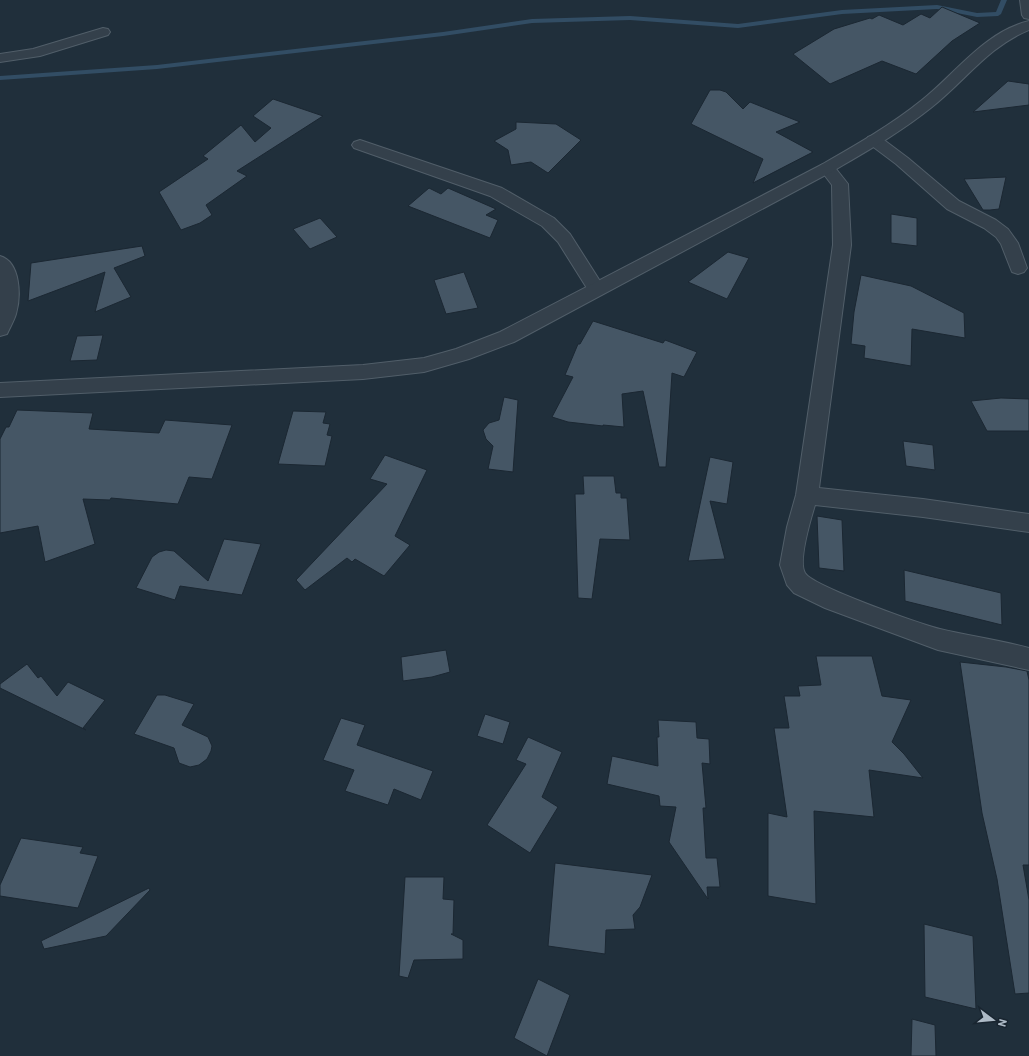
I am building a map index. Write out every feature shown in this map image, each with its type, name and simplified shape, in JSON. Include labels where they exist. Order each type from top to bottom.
[{"type":"street","points":[[1027,0],[1029,15]]},
{"type":"street","points":[[0,390],[363,372],[424,365],[462,354],[507,337],[827,168],[874,140],[928,103],[974,58],[995,41],[1017,29],[1029,25]]},
{"type":"street","points":[[0,58],[35,53],[103,32]]},
{"type":"street","points":[[874,140],[902,161],[953,205],[990,224],[1002,233],[1009,243],[1018,268]]},
{"type":"street","points":[[360,145],[496,192],[548,222],[564,238],[596,289]]},
{"type":"street","points":[[827,168],[840,184],[842,245],[807,495],[798,527],[791,565],[795,578],[802,586],[833,601],[938,639],[1028,659]]},
{"type":"street","points":[[0,262],[6,267],[10,288],[10,307],[4,324],[0,330]]},
{"type":"street","points":[[807,495],[923,508],[1029,523]]},
{"type":"building","points":[[942,7],[980,23],[952,41],[916,74],[882,61],[830,84],[793,54],[834,29],[870,18],[872,19],[879,15],[903,25],[921,14],[930,18]]},
{"type":"building","points":[[1008,81],[1029,84],[1029,105],[973,112]]},
{"type":"building","points":[[710,90],[720,90],[726,92],[743,109],[750,102],[800,122],[776,132],[813,152],[753,183],[763,159],[691,124]]},
{"type":"building","points":[[273,99],[323,116],[237,171],[247,176],[206,205],[212,215],[200,223],[181,230],[159,192],[208,159],[203,156],[241,125],[255,142],[271,128],[253,116]]},
{"type":"building","points":[[516,122],[556,124],[581,140],[548,173],[531,162],[511,165],[508,150],[494,141],[516,129]]},
{"type":"building","points":[[1006,177],[999,209],[990,210],[983,210],[964,179]]},
{"type":"building","points":[[429,188],[441,194],[448,188],[496,209],[486,215],[498,220],[490,238],[408,206]]},
{"type":"building","points":[[891,214],[917,218],[917,246],[891,243]]},
{"type":"building","points":[[320,218],[337,237],[310,249],[293,229]]},
{"type":"building","points":[[142,246],[145,256],[114,268],[131,297],[95,312],[105,272],[28,301],[31,263]]},
{"type":"building","points":[[728,252],[749,258],[727,299],[688,282]]},
{"type":"building","points":[[464,272],[478,308],[446,314],[434,280]]},
{"type":"building","points":[[861,275],[911,286],[964,313],[965,338],[912,329],[911,366],[864,358],[865,346],[851,344],[854,312]]},
{"type":"building","points":[[593,321],[663,343],[665,340],[697,352],[684,377],[672,373],[666,467],[659,467],[643,391],[622,394],[624,427],[568,422],[552,417],[573,377],[565,375],[578,344],[580,344]]},
{"type":"building","points":[[103,335],[97,360],[70,361],[77,336]]},
{"type":"building","points":[[504,397],[518,400],[513,472],[488,469],[493,446],[486,439],[483,430],[489,423],[499,420]]},
{"type":"building","points":[[1001,398],[1029,399],[1029,431],[987,431],[971,401]]},
{"type":"building","points":[[17,410],[93,413],[89,429],[159,433],[165,420],[232,425],[212,479],[189,477],[178,504],[111,498],[110,500],[83,499],[95,544],[45,562],[38,526],[0,533],[0,439],[6,427],[9,427]]},
{"type":"building","points":[[293,411],[326,412],[323,423],[330,424],[327,435],[332,436],[325,466],[278,464]]},
{"type":"building","points":[[903,441],[933,445],[935,470],[906,466]]},
{"type":"building","points":[[385,455],[427,470],[395,536],[410,545],[384,576],[355,559],[352,562],[347,558],[305,590],[296,580],[387,484],[370,479]]},
{"type":"building","points":[[710,457],[733,462],[727,504],[710,501],[725,559],[688,561]]},
{"type":"building","points":[[583,476],[614,476],[616,493],[621,493],[621,498],[627,498],[630,540],[600,539],[592,599],[578,598],[575,494],[584,494]]},
{"type":"building","points":[[817,516],[842,520],[844,571],[819,568]]},
{"type":"building","points":[[224,539],[261,544],[242,595],[180,586],[175,600],[136,588],[152,557],[159,552],[166,550],[174,551],[208,581]]},
{"type":"building","points":[[904,570],[1001,593],[1002,625],[905,601]]},
{"type":"building","points":[[446,650],[450,672],[432,677],[403,681],[401,657]]},
{"type":"building","points":[[816,656],[872,656],[882,696],[911,700],[892,742],[904,754],[923,778],[869,770],[874,817],[814,811],[816,904],[768,896],[768,813],[787,817],[774,728],[789,728],[784,696],[800,696],[798,686],[821,685]]},
{"type":"building","points":[[960,662],[1027,671],[1029,680],[1029,865],[1023,865],[1029,900],[1029,993],[1015,994],[997,879],[982,813]]},
{"type":"building","points":[[27,664],[38,678],[41,676],[57,696],[68,682],[105,700],[83,728],[86,730],[0,688],[0,684]]},
{"type":"building","points":[[157,695],[165,695],[194,704],[182,725],[208,737],[212,746],[207,759],[199,765],[190,767],[179,763],[174,748],[134,734]]},
{"type":"building","points":[[485,714],[510,722],[503,744],[477,736]]},
{"type":"building","points":[[341,718],[365,725],[357,745],[433,771],[421,800],[394,789],[388,805],[345,791],[354,770],[323,760]]},
{"type":"building","points":[[658,720],[696,722],[697,738],[709,739],[710,764],[702,763],[706,808],[703,808],[706,858],[717,858],[720,887],[707,887],[708,899],[669,842],[676,807],[660,806],[659,796],[607,784],[612,756],[658,766]]},
{"type":"building","points":[[528,737],[562,752],[542,797],[558,807],[530,853],[487,825],[526,764],[516,760]]},
{"type":"building","points":[[21,838],[83,847],[80,853],[98,856],[78,908],[0,896],[0,885]]},
{"type":"building","points":[[555,863],[652,875],[640,907],[633,915],[635,929],[606,930],[605,954],[548,946]]},
{"type":"building","points":[[405,877],[444,877],[443,899],[454,900],[453,934],[451,934],[463,940],[463,959],[414,960],[408,978],[399,976]]},
{"type":"building","points":[[149,888],[150,890],[106,936],[44,949],[41,941]]},
{"type":"building","points":[[924,924],[973,936],[976,1009],[925,997]]},
{"type":"building","points":[[538,979],[570,995],[547,1056],[514,1038]]},
{"type":"building","points":[[912,1019],[935,1025],[936,1056],[911,1056]]},
{"type":"waterway","points":[[0,78],[157,67],[443,34],[532,21],[630,18],[738,26],[842,12],[937,7],[977,15],[998,14],[1004,0]]}]
